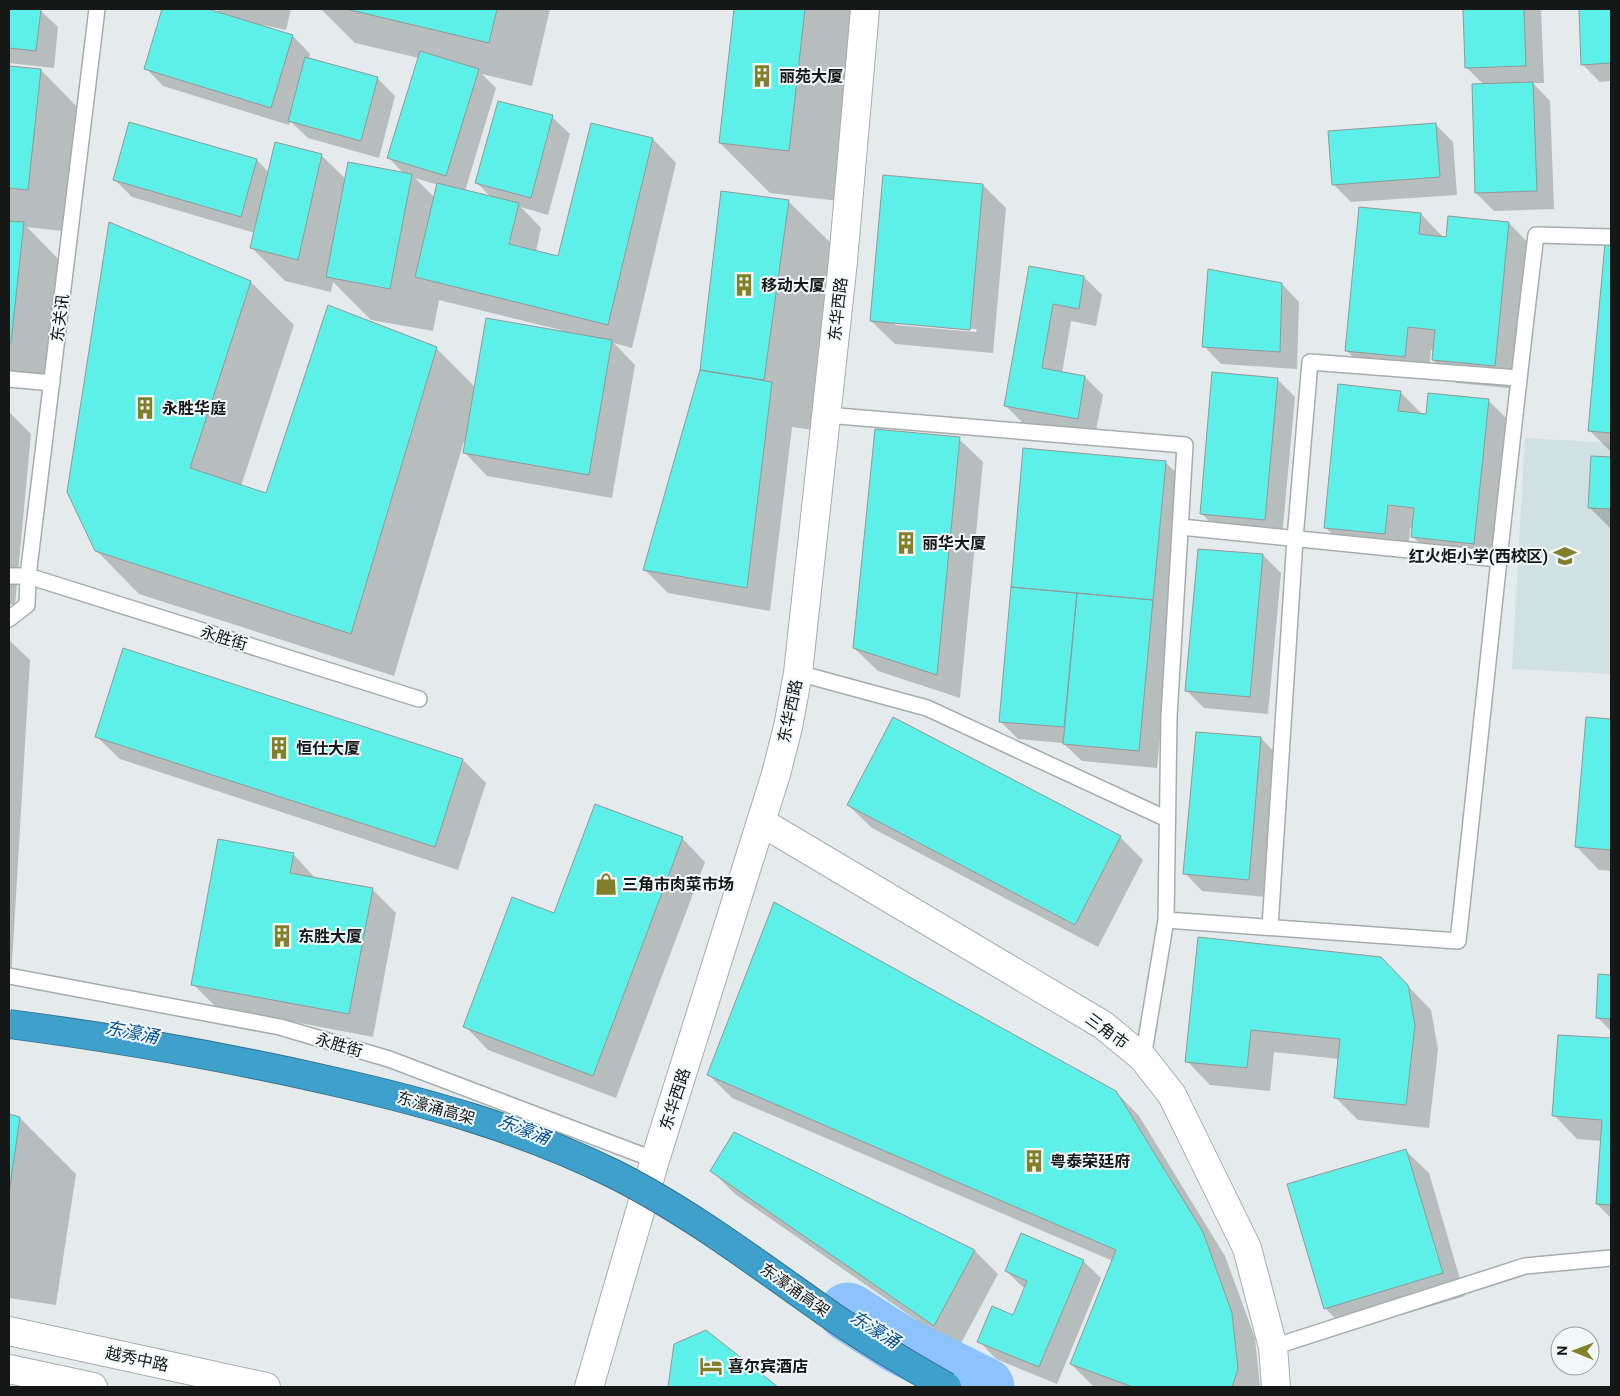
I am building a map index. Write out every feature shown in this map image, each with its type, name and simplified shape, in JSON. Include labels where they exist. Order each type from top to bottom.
[{"type":"highway","name":"东濠涌高架","points":[[9,1026],[166,1050],[310,1079],[453,1115],[524,1139],[612,1178],[665,1206],[851,1332],[940,1387]]},
{"type":"highway","name":"东濠涌高架","points":[[9,1026],[155,1045],[286,1071],[437,1106],[540,1142],[615,1174],[651,1194],[878,1346],[947,1387]]},
{"type":"street","name":"东华西路","points":[[589,1387],[655,1160],[761,822],[788,727],[798,673],[843,261],[865,9]]},
{"type":"street","name":"三角市","points":[[761,822],[1103,1025],[1143,1058],[1172,1095],[1247,1248],[1273,1347],[1276,1387]]},
{"type":"street","name":"越秀中路","points":[[9,1331],[266,1387]]},
{"type":"street","points":[[9,1369],[93,1387]]},
{"type":"lane","name":"东关讯","points":[[9,619],[27,605],[28,576],[98,9]]},
{"type":"lane","points":[[1166,920],[1458,941],[1498,559],[1536,235],[1611,237]]},
{"type":"lane","points":[[1270,928],[1294,539],[1310,362],[1518,378]]},
{"type":"lane","points":[[9,378],[52,383]]},
{"type":"lane","points":[[826,415],[1185,445],[1169,717],[1166,920],[1143,1058]]},
{"type":"lane","points":[[1181,527],[1498,559]]},
{"type":"lane","name":"永胜街","points":[[9,576],[28,576],[419,699]]},
{"type":"lane","points":[[798,673],[927,708],[1167,819]]},
{"type":"lane","name":"永胜街","points":[[9,976],[280,1027],[390,1059],[655,1160]]},
{"type":"lane","points":[[1273,1347],[1525,1266],[1611,1258]]},
{"type":"shaded area","name":"红火炬小学(西校区)","points":[[1525,438],[1611,443],[1611,674],[1512,669]]},
{"type":"building","points":[[9,9],[41,9],[36,51],[9,48]]},
{"type":"building","points":[[162,9],[208,9],[293,35],[271,108],[144,69]]},
{"type":"building","points":[[346,9],[497,9],[489,43]]},
{"type":"building","name":"丽苑大厦","points":[[734,9],[805,9],[789,151],[719,143]]},
{"type":"building","points":[[1463,9],[1524,9],[1526,66],[1465,68]]},
{"type":"building","points":[[1579,9],[1611,9],[1611,63],[1581,65]]},
{"type":"building","points":[[420,51],[479,69],[446,176],[387,158]]},
{"type":"building","points":[[305,57],[378,77],[361,141],[288,121]]},
{"type":"building","points":[[9,66],[41,69],[28,190],[9,188]]},
{"type":"building","points":[[1533,82],[1537,191],[1475,193],[1472,84]]},
{"type":"building","points":[[498,101],[553,115],[531,198],[475,183]]},
{"type":"building","points":[[129,122],[257,159],[241,217],[113,180]]},
{"type":"building","points":[[591,123],[653,138],[608,325],[415,277],[437,183],[519,203],[509,244],[558,256]]},
{"type":"building","points":[[1436,123],[1440,177],[1332,185],[1328,131]]},
{"type":"building","points":[[275,142],[322,154],[298,260],[250,248]]},
{"type":"building","points":[[348,162],[412,174],[390,289],[326,277]]},
{"type":"building","points":[[883,175],[983,184],[970,330],[870,321]]},
{"type":"building","name":"移动大厦","points":[[721,191],[789,200],[764,380],[700,370]]},
{"type":"building","points":[[1359,207],[1421,213],[1419,234],[1446,237],[1448,216],[1509,222],[1495,366],[1432,360],[1435,330],[1408,327],[1405,357],[1345,351]]},
{"type":"building","points":[[9,221],[24,222],[11,343],[9,343]]},
{"type":"building","name":"永胜华庭","points":[[109,222],[251,281],[190,468],[266,493],[328,305],[437,347],[351,634],[95,551],[67,492]]},
{"type":"building","points":[[1605,243],[1611,244],[1611,433],[1588,431]]},
{"type":"building","points":[[1029,266],[1084,276],[1079,309],[1053,304],[1042,368],[1085,376],[1078,419],[1004,406]]},
{"type":"building","points":[[1208,269],[1282,283],[1280,352],[1202,347]]},
{"type":"building","points":[[486,318],[612,340],[589,475],[463,453]]},
{"type":"building","points":[[700,370],[772,382],[747,588],[643,570]]},
{"type":"building","points":[[1212,372],[1278,378],[1265,520],[1200,514]]},
{"type":"building","points":[[1338,384],[1401,391],[1398,411],[1426,414],[1428,393],[1489,399],[1474,544],[1411,537],[1414,508],[1388,505],[1385,534],[1324,528]]},
{"type":"building","name":"丽华大厦","points":[[875,429],[960,437],[937,675],[853,648]]},
{"type":"building","points":[[1023,448],[1166,461],[1153,600],[1011,587]]},
{"type":"building","points":[[1591,456],[1611,457],[1611,509],[1588,508]]},
{"type":"building","points":[[1198,549],[1263,554],[1250,697],[1185,691]]},
{"type":"building","points":[[1011,587],[1077,593],[1064,727],[999,722]]},
{"type":"building","points":[[1077,593],[1153,600],[1139,751],[1063,744]]},
{"type":"building","name":"恒仕大厦","points":[[123,648],[463,759],[435,847],[95,737]]},
{"type":"building","points":[[893,717],[1121,836],[1075,925],[847,805]]},
{"type":"building","points":[[1586,717],[1611,719],[1611,850],[1575,847]]},
{"type":"building","points":[[1196,732],[1261,737],[1249,880],[1183,874]]},
{"type":"building","points":[[595,804],[683,837],[593,1076],[463,1027],[512,897],[554,913]]},
{"type":"building","name":"东胜大厦","points":[[218,839],[294,853],[290,873],[373,888],[349,1014],[191,985]]},
{"type":"building","name":"粤泰荣廷府","points":[[774,902],[1116,1091],[1203,1232],[1232,1313],[1238,1369],[1232,1387],[1133,1387],[1070,1364],[1116,1250],[707,1075]]},
{"type":"building","points":[[1198,937],[1381,957],[1408,985],[1415,1025],[1406,1105],[1334,1098],[1340,1039],[1251,1030],[1247,1068],[1185,1062]]},
{"type":"building","points":[[1598,974],[1611,975],[1611,1019],[1596,1018]]},
{"type":"building","points":[[1558,1035],[1611,1038],[1611,1205],[1596,1204],[1602,1120],[1552,1116]]},
{"type":"building","points":[[9,1114],[20,1117],[9,1193]]},
{"type":"building","points":[[734,1132],[975,1250],[934,1326],[710,1171]]},
{"type":"building","points":[[1406,1149],[1443,1273],[1324,1309],[1287,1184]]},
{"type":"building","points":[[1021,1233],[1084,1260],[1039,1367],[977,1342],[992,1306],[1013,1315],[1027,1281],[1005,1271]]},
{"type":"building","name":"喜尔宾酒店","points":[[706,1330],[778,1387],[668,1387],[674,1344]]},
{"type":"waterway","name":"东濠涌","points":[[848,1312],[900,1345],[985,1387]]},
{"type":"place","name":"丽苑大厦","points":[[762,76]]},
{"type":"place","name":"移动大厦","points":[[744,285]]},
{"type":"place","name":"永胜华庭","points":[[145,408]]},
{"type":"place","name":"丽华大厦","points":[[906,543]]},
{"type":"place","name":"红火炬小学(西校区)","points":[[1565,556]]},
{"type":"place","name":"恒仕大厦","points":[[279,748]]},
{"type":"place","name":"三角市肉菜市场","points":[[606,884]]},
{"type":"place","name":"东胜大厦","points":[[282,936]]},
{"type":"place","name":"粤泰荣廷府","points":[[1034,1161]]},
{"type":"place","name":"喜尔宾酒店","points":[[711,1366]]}]
